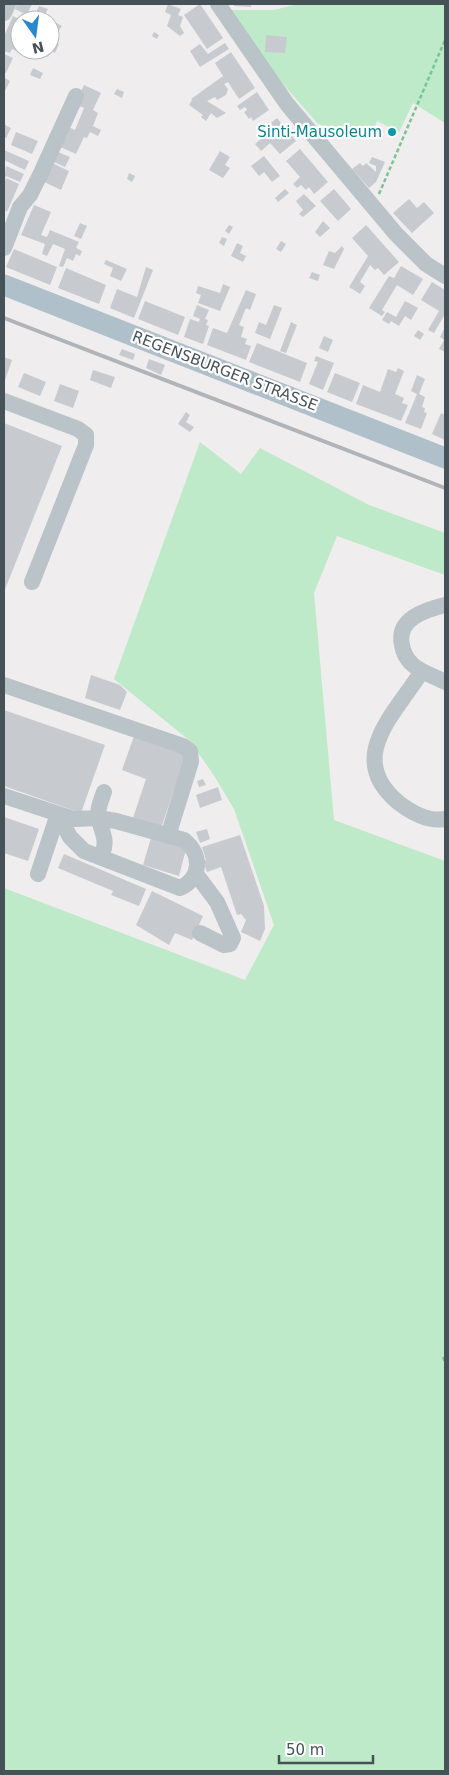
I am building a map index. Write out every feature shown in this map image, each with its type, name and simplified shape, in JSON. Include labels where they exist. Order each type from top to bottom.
[{"type":"main road","name":"REGENSBURGER STRASSE","points":[[4,285],[445,458]]},
{"type":"street","points":[[4,13],[8,4]]},
{"type":"street","points":[[218,4],[287,104],[414,253],[445,276]]},
{"type":"street","points":[[4,248],[20,207],[30,195],[76,96]]},
{"type":"street","points":[[4,400],[78,429],[86,436],[86,445],[32,582]]},
{"type":"street","points":[[445,604],[414,616],[404,624],[401,634],[405,655],[411,663],[422,671],[445,682]]},
{"type":"street","points":[[422,671],[385,723],[376,744],[374,762],[377,777],[394,799],[405,808],[425,818],[445,819]]},
{"type":"street","points":[[4,685],[190,750],[191,762],[168,836]]},
{"type":"street","points":[[96,856],[102,854],[106,845],[98,818],[98,809],[104,792]]},
{"type":"street","points":[[4,796],[74,819],[98,818],[184,840],[193,848],[197,859],[196,874],[189,884],[180,888],[84,851],[70,837],[58,814]]},
{"type":"street","points":[[38,874],[58,814]]},
{"type":"street","points":[[196,874],[217,902],[233,938],[230,944],[224,945],[200,933]]},
{"type":"path","points":[[372,203],[380,193],[400,149],[445,40]]},
{"type":"path","points":[[443,1357],[445,1362]]},
{"type":"green space","points":[[298,4],[445,4],[445,123],[413,103],[399,132],[377,121],[370,137],[318,124],[261,59],[230,10],[274,10]]},
{"type":"green space","points":[[200,442],[241,474],[260,448],[369,505],[445,533],[445,575],[337,536],[314,593],[334,820],[445,861],[445,1771],[4,1771],[4,888],[245,980],[274,925],[234,809],[213,774],[190,741],[114,679]]},
{"type":"building","points":[[17,4],[32,4],[29,10],[15,9]]},
{"type":"building","points":[[168,4],[181,9],[178,15],[183,17],[180,26],[184,33],[180,36],[167,26],[171,15],[165,12]]},
{"type":"building","points":[[200,4],[223,38],[207,49],[184,15]]},
{"type":"building","points":[[234,4],[251,4],[251,7],[234,6]]},
{"type":"building","points":[[39,6],[48,9],[47,10],[37,10]]},
{"type":"building","points":[[10,23],[10,53],[4,51],[4,36]]},
{"type":"building","points":[[154,32],[159,35],[157,39],[152,36]]},
{"type":"building","points":[[266,35],[287,37],[285,53],[265,52]]},
{"type":"building","points":[[225,43],[229,49],[200,67],[190,51],[200,44],[208,54]]},
{"type":"building","points":[[231,52],[255,88],[239,99],[228,82],[224,84],[228,89],[226,95],[217,100],[215,97],[207,101],[226,113],[217,118],[211,113],[206,121],[201,117],[203,115],[189,105],[191,99],[223,76],[215,63]]},
{"type":"building","points":[[4,54],[12,60],[6,73],[4,72]]},
{"type":"building","points":[[33,68],[43,73],[40,79],[30,75]]},
{"type":"building","points":[[5,78],[10,81],[4,93],[4,81]]},
{"type":"building","points":[[84,85],[101,93],[93,110],[98,113],[93,126],[101,130],[98,136],[90,132],[87,138],[84,137],[76,154],[58,146],[66,126],[75,130],[84,108],[75,104]]},
{"type":"building","points":[[117,89],[124,92],[122,98],[114,94]]},
{"type":"building","points":[[257,92],[269,110],[253,121],[244,112],[247,110],[245,107],[240,110],[237,106]]},
{"type":"building","points":[[277,118],[296,141],[280,154],[270,143],[261,151],[255,144],[265,136],[261,131]]},
{"type":"building","points":[[5,125],[11,128],[6,138],[4,137]]},
{"type":"building","name":"Sinti-Mausoleum","points":[[390,128],[396,131],[394,136],[387,132]]},
{"type":"building","points":[[16,132],[38,141],[32,154],[11,145]]},
{"type":"building","points":[[300,149],[328,182],[314,194],[309,187],[306,190],[301,185],[297,188],[293,184],[300,177],[286,161]]},
{"type":"building","points":[[4,150],[29,161],[25,170],[4,160]]},
{"type":"building","points":[[220,151],[230,157],[225,165],[230,168],[223,178],[209,170]]},
{"type":"building","points":[[58,152],[70,157],[65,167],[54,162]]},
{"type":"building","points":[[264,156],[280,176],[272,182],[264,172],[259,176],[251,166]]},
{"type":"building","points":[[372,157],[385,162],[376,182],[369,188],[352,169],[360,163],[363,166],[366,163],[376,172],[376,166],[369,163]]},
{"type":"building","points":[[50,162],[69,171],[61,190],[42,181]]},
{"type":"building","points":[[6,166],[24,174],[20,182],[6,176],[4,180]]},
{"type":"building","points":[[129,173],[135,176],[132,182],[127,179]]},
{"type":"building","points":[[6,178],[19,184],[7,212],[4,210],[4,184]]},
{"type":"building","points":[[285,189],[289,193],[278,202],[275,198]]},
{"type":"building","points":[[334,189],[351,209],[338,221],[320,201]]},
{"type":"building","points":[[304,194],[316,206],[303,217],[299,214],[303,210],[296,201]]},
{"type":"building","points":[[409,199],[417,208],[424,202],[434,213],[412,233],[393,213]]},
{"type":"building","points":[[34,205],[51,212],[41,235],[47,237],[50,230],[79,242],[76,248],[82,251],[80,256],[76,254],[73,261],[67,258],[63,267],[59,266],[65,249],[53,244],[47,256],[42,254],[45,244],[21,235]]},
{"type":"building","points":[[323,221],[330,228],[320,237],[315,232]]},
{"type":"building","points":[[80,223],[87,226],[81,239],[74,236]]},
{"type":"building","points":[[229,225],[233,227],[229,234],[225,231]]},
{"type":"building","points":[[366,225],[399,262],[384,275],[378,268],[375,270],[370,265],[360,282],[365,286],[360,294],[349,287],[368,256],[352,238]]},
{"type":"building","points":[[222,237],[227,239],[224,246],[219,243]]},
{"type":"building","points":[[281,241],[286,244],[281,252],[276,249]]},
{"type":"building","points":[[237,243],[243,246],[240,253],[246,256],[243,262],[231,256]]},
{"type":"building","points":[[342,246],[344,249],[334,269],[323,265],[329,251],[335,253]]},
{"type":"building","points":[[14,249],[57,267],[50,285],[6,267]]},
{"type":"building","points":[[106,260],[127,269],[121,281],[110,276],[113,268],[104,264]]},
{"type":"building","points":[[401,266],[423,279],[413,295],[397,285],[382,310],[385,312],[382,316],[369,308],[389,276],[394,278]]},
{"type":"building","points":[[146,267],[153,270],[134,318],[110,308],[117,289],[137,297]]},
{"type":"building","points":[[66,268],[106,285],[99,304],[58,288]]},
{"type":"building","points":[[312,272],[320,275],[318,281],[309,278]]},
{"type":"building","points":[[432,282],[445,290],[445,314],[434,333],[428,330],[439,311],[421,300]]},
{"type":"building","points":[[223,284],[230,287],[220,311],[198,303],[201,295],[196,293],[198,286],[220,293]]},
{"type":"building","points":[[246,290],[256,294],[250,310],[246,308],[239,325],[244,327],[241,337],[247,339],[245,344],[251,346],[246,360],[207,345],[213,328],[227,333]]},
{"type":"building","points":[[145,301],[185,317],[178,335],[138,319]]},
{"type":"building","points":[[405,301],[418,308],[411,320],[405,316],[399,326],[391,321],[389,324],[382,320],[387,312],[396,317]]},
{"type":"building","points":[[197,305],[209,310],[205,319],[208,320],[206,325],[209,326],[203,344],[184,337],[190,319],[199,322],[200,319],[193,316]]},
{"type":"building","points":[[274,305],[282,308],[270,339],[255,333],[259,322],[266,325]]},
{"type":"building","points":[[291,322],[297,325],[286,353],[280,351]]},
{"type":"building","points":[[445,327],[445,352],[439,349],[444,340],[440,337]]},
{"type":"building","points":[[418,330],[424,334],[420,340],[414,336]]},
{"type":"building","points":[[324,336],[333,340],[328,352],[319,348]]},
{"type":"building","points":[[257,343],[307,363],[300,382],[249,362]]},
{"type":"building","points":[[122,349],[135,354],[133,360],[119,355]]},
{"type":"building","points":[[316,356],[334,363],[323,390],[309,384],[318,362],[314,361]]},
{"type":"building","points":[[4,357],[12,360],[4,383]]},
{"type":"building","points":[[149,359],[165,365],[161,375],[146,368]]},
{"type":"building","points":[[398,368],[404,371],[395,394],[404,398],[402,403],[408,405],[401,421],[356,404],[363,385],[380,392],[388,369],[396,372]]},
{"type":"building","points":[[93,370],[115,377],[111,388],[90,380]]},
{"type":"building","points":[[24,373],[46,382],[40,396],[18,387]]},
{"type":"building","points":[[335,373],[360,383],[352,402],[327,392]]},
{"type":"building","points":[[417,375],[425,379],[419,394],[425,397],[422,407],[425,408],[424,412],[427,413],[421,429],[405,423],[417,394],[411,391]]},
{"type":"building","points":[[60,384],[79,391],[73,408],[54,401]]},
{"type":"building","points":[[186,412],[190,415],[186,422],[194,427],[190,432],[178,424]]},
{"type":"building","points":[[441,413],[445,415],[445,440],[432,434]]},
{"type":"building","points":[[4,423],[62,446],[4,592]]},
{"type":"building","points":[[91,675],[120,685],[127,692],[120,710],[85,698]]},
{"type":"building","points":[[4,710],[105,745],[81,813],[4,786]]},
{"type":"building","points":[[134,736],[187,753],[161,828],[133,818],[146,779],[122,770]]},
{"type":"building","points":[[203,779],[206,785],[199,787],[197,781]]},
{"type":"building","points":[[218,787],[222,800],[200,808],[196,795]]},
{"type":"building","points":[[4,817],[39,829],[28,861],[4,853]]},
{"type":"building","points":[[207,829],[210,839],[200,843],[196,832]]},
{"type":"building","points":[[240,835],[264,906],[265,929],[260,941],[241,932],[246,920],[241,914],[237,915],[221,867],[207,872],[203,861],[206,860],[202,847]]},
{"type":"building","points":[[151,838],[186,849],[179,876],[143,865]]},
{"type":"building","points":[[64,854],[146,889],[139,906],[111,895],[113,891],[58,868]]},
{"type":"building","points":[[152,891],[203,916],[192,940],[175,933],[169,945],[136,925]]},
{"type":"railway","points":[[4,318],[445,488]]},
{"type":"place","name":"Sinti-Mausoleum","points":[[392,132]]}]
